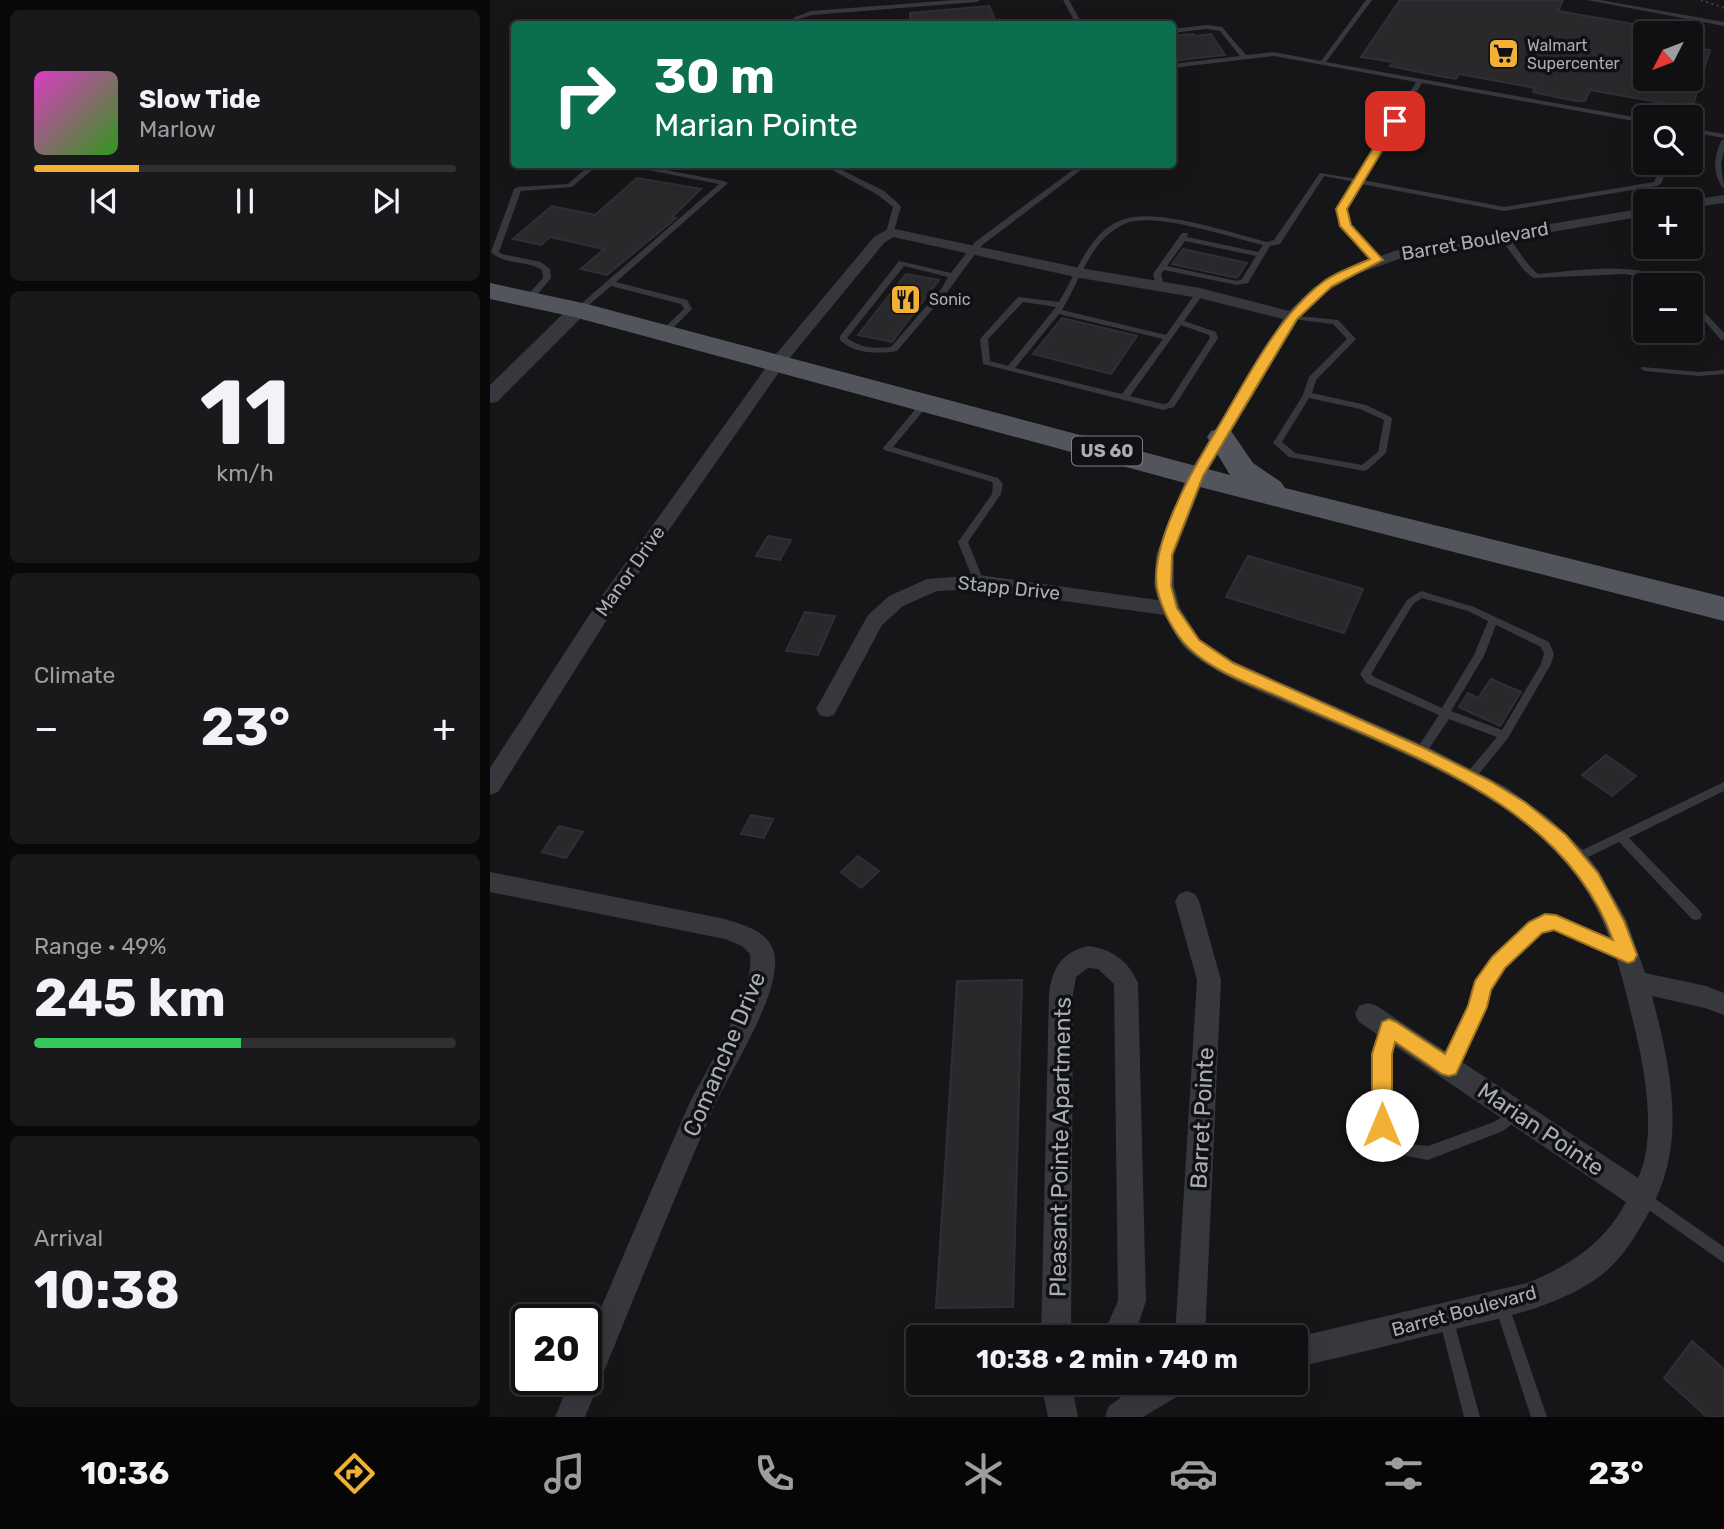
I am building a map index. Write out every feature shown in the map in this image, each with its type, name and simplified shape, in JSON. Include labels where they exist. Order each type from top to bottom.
[{"type":"main road","name":"US 60","points":[[490,291],[664,332],[1196,476],[1724,610]]},
{"type":"main road","points":[[1221,437],[1242,470],[1288,499]]},
{"type":"street","points":[[1703,202],[1724,199]]},
{"type":"street","name":"Barret Boulevard","points":[[1308,1349],[1501,1303],[1560,1284],[1588,1267],[1612,1247],[1630,1223],[1654,1173],[1661,1119],[1660,1093],[1651,1041],[1628,955],[1604,899],[1576,858],[1550,832],[1520,808],[1470,778],[1228,667],[1193,643],[1170,609],[1164,586],[1165,555],[1196,476],[1292,317],[1328,284],[1377,260],[1402,253],[1633,214]]},
{"type":"street","points":[[890,232],[1080,273],[1200,293],[1292,317]]},
{"type":"street","name":"Manor Drive","points":[[490,786],[606,605],[778,362],[879,240],[890,232]]},
{"type":"street","points":[[490,397],[578,310]]},
{"type":"street","name":"Stapp Drive","points":[[827,709],[868,631],[884,610],[908,594],[934,584],[979,582],[1170,609]]},
{"type":"street","name":"Comanche Drive","points":[[490,882],[726,929],[754,940],[761,950],[763,961],[756,991],[706,1097],[602,1341]]},
{"type":"street","name":"Barret Pointe","points":[[1187,901],[1209,980],[1191,1325]]},
{"type":"street","name":"Pleasant Pointe Apartments","points":[[1056,1325],[1061,994],[1067,969],[1077,961],[1093,957],[1114,964],[1122,972],[1126,983],[1132,1301],[1125,1325]]},
{"type":"street","points":[[1636,982],[1706,997],[1724,1004]]},
{"type":"street","name":"Marian Pointe","points":[[1379,1021],[1644,1198]]},
{"type":"street","name":"Comanche Drive","points":[[570,1417],[579,1395]]},
{"type":"street","points":[[1059,1395],[1063,1417]]},
{"type":"street","points":[[1120,1417],[1150,1395]]},
{"type":"lane","points":[[795,21],[811,13],[977,0]]},
{"type":"lane","points":[[1066,0],[1077,21]]},
{"type":"lane","points":[[1323,62],[1370,0]]},
{"type":"lane","points":[[1590,0],[1724,24]]},
{"type":"lane","points":[[1176,31],[1206,27],[1222,29],[1244,57]]},
{"type":"lane","points":[[1176,66],[1274,54],[1633,119]]},
{"type":"lane","points":[[1377,260],[1351,232],[1343,219],[1342,209],[1420,80]]},
{"type":"lane","points":[[1703,133],[1724,138],[1716,163],[1716,173],[1724,186]]},
{"type":"lane","points":[[528,299],[547,278],[546,269],[538,264],[499,256],[495,252],[518,188],[570,186],[591,168]]},
{"type":"lane","points":[[578,310],[724,183],[642,168]]},
{"type":"lane","points":[[832,168],[881,194],[897,207],[890,232]]},
{"type":"lane","points":[[953,275],[902,263],[896,267],[843,338],[844,341],[850,345],[885,351],[894,349],[945,289],[973,250],[1081,168]]},
{"type":"lane","points":[[1010,369],[1059,308],[1080,273],[1084,260],[1117,223],[1146,218],[1266,244],[1277,242],[1322,174],[1504,209],[1657,184],[1661,175]]},
{"type":"lane","points":[[1160,286],[1157,274],[1191,227]]},
{"type":"lane","points":[[1502,235],[1514,245],[1526,270],[1536,276],[1640,273]]},
{"type":"lane","points":[[1183,239],[1260,255]]},
{"type":"lane","points":[[1162,267],[1237,283],[1245,281],[1266,244]]},
{"type":"lane","points":[[610,283],[684,302],[688,309],[664,332]]},
{"type":"lane","points":[[1124,398],[1200,293]]},
{"type":"lane","points":[[1168,338],[1021,299],[984,339],[986,362],[1163,407],[1171,405],[1214,338],[1213,334],[1179,322]]},
{"type":"lane","points":[[1703,314],[1724,338]]},
{"type":"lane","points":[[1292,317],[1335,322],[1352,339],[1312,379],[1307,395],[1277,443],[1292,454],[1364,468],[1382,453],[1388,419],[1363,407],[1307,395]]},
{"type":"lane","points":[[1646,369],[1699,374],[1724,372]]},
{"type":"lane","points":[[926,402],[887,448],[995,480],[998,484],[996,494],[962,542],[979,582]]},
{"type":"lane","points":[[1470,778],[1504,735],[1546,664],[1549,654],[1545,645],[1471,609],[1421,594],[1410,601],[1365,674],[1370,680],[1444,713],[1504,735]]},
{"type":"lane","points":[[1420,753],[1445,717],[1444,713],[1479,656],[1493,620]]},
{"type":"lane","points":[[1576,858],[1724,786]]},
{"type":"lane","points":[[1620,836],[1696,915]]},
{"type":"lane","points":[[1449,1067],[1478,1007],[1482,987],[1499,963],[1535,927],[1545,922],[1556,922],[1628,955]]},
{"type":"lane","points":[[1379,1021],[1382,1125],[1392,1141],[1406,1150],[1428,1153],[1498,1127],[1517,1112]]},
{"type":"lane","points":[[1644,1198],[1724,1256]]},
{"type":"lane","points":[[1501,1303],[1539,1417]]},
{"type":"lane","points":[[1446,1316],[1472,1417]]},
{"type":"path","points":[[1701,0],[1724,8]]},
{"type":"building","name":"Walmart Supercenter","points":[[1400,0],[1563,0],[1558,11],[1633,24],[1633,91],[1697,91],[1693,105],[1675,105],[1590,90],[1585,101],[1576,101],[1533,92],[1535,88],[1459,74],[1456,79],[1439,76],[1390,66],[1393,62],[1361,57]]},
{"type":"building","points":[[989,6],[996,21],[910,21],[910,13]]},
{"type":"building","points":[[1211,34],[1225,55],[1176,61],[1176,36]]},
{"type":"building","name":"Walmart Supercenter","points":[[1703,49],[1710,50],[1703,73]]},
{"type":"building","points":[[637,178],[701,189],[672,217],[676,218],[607,275],[581,269],[604,249],[550,237],[541,245],[513,239],[552,206],[595,215]]},
{"type":"building","points":[[1183,249],[1247,263],[1237,278],[1172,264]]},
{"type":"building","points":[[906,274],[939,280],[892,342],[858,335]]},
{"type":"building","points":[[1062,318],[1137,336],[1111,374],[1033,354]]},
{"type":"building","points":[[768,536],[791,540],[780,560],[756,556]]},
{"type":"building","points":[[1248,556],[1363,589],[1344,633],[1226,597]]},
{"type":"building","points":[[805,612],[835,616],[818,655],[786,651]]},
{"type":"building","points":[[1491,679],[1521,692],[1500,726],[1459,707],[1468,693],[1478,698]]},
{"type":"building","points":[[1606,755],[1636,776],[1612,796],[1582,775]]},
{"type":"building","points":[[751,815],[773,819],[764,838],[741,834]]},
{"type":"building","points":[[559,826],[583,832],[566,858],[542,852]]},
{"type":"building","points":[[858,856],[879,871],[861,888],[841,872]]},
{"type":"building","points":[[1022,980],[1013,1307],[936,1308],[957,981]]},
{"type":"building","points":[[1692,1341],[1724,1369],[1724,1417],[1707,1417],[1664,1378]]},
{"type":"place","name":"Walmart Supercenter","points":[[1504,54]]},
{"type":"place","name":"Sonic","points":[[906,299]]},
{"type":"route","points":[[1382,1125],[1382,1054],[1389,1028],[1449,1067],[1478,1007],[1482,987],[1499,963],[1535,927],[1545,922],[1556,922],[1628,955],[1615,921],[1591,878],[1560,840],[1520,808],[1484,785],[1420,753],[1228,667],[1193,643],[1170,609],[1164,586],[1165,555],[1196,476],[1292,317],[1328,284],[1377,260],[1346,226],[1342,209],[1395,121]]}]
